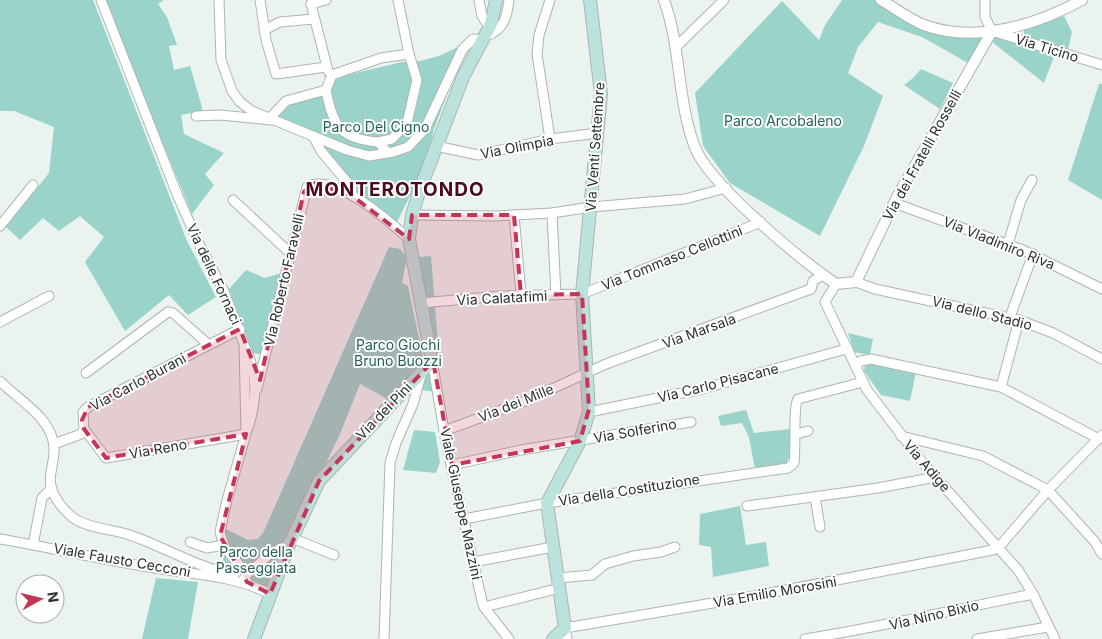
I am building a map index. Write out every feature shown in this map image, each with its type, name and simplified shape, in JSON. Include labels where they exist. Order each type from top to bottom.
[{"type":"main road","points":[[432,361],[408,239],[412,215],[465,72],[487,35],[496,0]]},
{"type":"main road","name":"Via Venti Settembre","points":[[582,294],[598,132],[600,86],[590,0]]},
{"type":"main road","name":"Via della Costituzione","points":[[547,503],[580,441],[589,412],[582,294]]},
{"type":"main road","name":"Via dei Pini","points":[[254,639],[270,594],[312,493],[336,461],[432,361]]},
{"type":"main road","points":[[547,503],[566,633],[553,639]]},
{"type":"street","name":"Via delle Fornaci","points":[[101,0],[177,194],[240,329],[244,344],[246,434],[221,525],[220,536],[224,545]]},
{"type":"street","points":[[219,0],[221,60],[232,91],[240,102],[252,111],[313,136],[359,154],[376,156],[408,147],[425,129],[462,50],[473,39],[495,33],[501,28],[510,0]]},
{"type":"street","points":[[260,0],[264,30],[276,74],[327,70],[308,2],[326,0]]},
{"type":"street","points":[[398,0],[408,54],[417,80],[407,123],[392,139],[378,142],[357,140],[346,136],[337,124],[326,90],[332,75],[381,58],[408,54]]},
{"type":"street","points":[[479,0],[487,35]]},
{"type":"street","points":[[550,0],[539,35],[537,54],[550,139]]},
{"type":"street","points":[[664,0],[676,47],[686,112],[694,145],[702,159],[726,188],[790,250],[836,284],[856,282]]},
{"type":"street","points":[[676,47],[724,0]]},
{"type":"street","points":[[881,0],[925,25],[969,33],[992,31],[1035,20],[1082,0]]},
{"type":"street","points":[[984,0],[985,17],[992,31]]},
{"type":"street","points":[[264,30],[280,22],[314,20]]},
{"type":"street","name":"Via Ticino","points":[[992,31],[1102,65]]},
{"type":"street","name":"Via dei Fratelli Rosselli","points":[[856,282],[894,203],[992,31]]},
{"type":"street","points":[[196,116],[220,115],[258,121],[272,119],[286,101],[326,90]]},
{"type":"street","name":"Via Olimpia","points":[[436,146],[478,156],[550,139],[598,132]]},
{"type":"street","points":[[313,136],[321,151],[352,188],[351,195],[408,239]]},
{"type":"street","points":[[378,142],[388,153]]},
{"type":"street","points":[[1008,244],[1021,200],[1032,180]]},
{"type":"street","name":"Via Roberto Faravelli","points":[[246,434],[307,187],[313,183],[322,183],[351,195]]},
{"type":"street","points":[[0,226],[33,185]]},
{"type":"street","points":[[412,215],[426,217],[552,213],[591,207],[685,199],[726,188]]},
{"type":"street","points":[[233,200],[290,253]]},
{"type":"street","name":"Via Vladimiro Riva","points":[[894,203],[1033,254],[1102,289]]},
{"type":"street","points":[[552,213],[556,295]]},
{"type":"street","points":[[514,215],[521,295]]},
{"type":"street","name":"Via Tommaso Cellottini","points":[[582,294],[761,222]]},
{"type":"street","points":[[1001,387],[1014,318],[1033,254]]},
{"type":"street","points":[[823,275],[813,281],[812,289],[825,302],[836,284]]},
{"type":"street","name":"Via dello Stadio","points":[[856,282],[875,289],[1014,318],[1053,333],[1102,359]]},
{"type":"street","name":"Via Marsala","points":[[586,374],[812,289]]},
{"type":"street","name":"Via Calatafimi","points":[[421,303],[521,295],[582,294]]},
{"type":"street","points":[[0,322],[49,296]]},
{"type":"street","name":"Via Adige","points":[[825,302],[863,382],[901,436],[1018,570],[1033,594],[1055,639]]},
{"type":"street","points":[[86,373],[168,312],[173,313],[208,344]]},
{"type":"street","name":"Via Carlo Burani","points":[[54,444],[81,434],[84,429],[83,412],[88,407],[240,329]]},
{"type":"street","points":[[244,344],[250,358],[257,389]]},
{"type":"street","name":"Via Carlo Pisacane","points":[[589,412],[702,390],[846,349]]},
{"type":"street","points":[[250,358],[264,361]]},
{"type":"street","points":[[855,366],[863,360],[871,359],[1001,387],[1100,437],[1048,490],[999,547]]},
{"type":"street","name":"Viale Giuseppe Mazzini","points":[[432,361],[444,431],[484,607],[509,639]]},
{"type":"street","points":[[384,639],[390,467],[396,444],[413,404],[422,372]]},
{"type":"street","name":"Via dei Mille","points":[[444,431],[528,400],[586,374]]},
{"type":"street","points":[[0,381],[39,417],[54,444],[50,482],[52,488],[73,517],[85,523],[127,534],[233,577],[239,572],[240,566]]},
{"type":"street","name":"Via della Costituzione","points":[[547,503],[788,468],[794,463],[796,434],[794,414],[795,403],[798,399],[863,382]]},
{"type":"street","name":"Via Solferino","points":[[452,465],[521,450],[691,422]]},
{"type":"street","name":"Via Reno","points":[[84,429],[106,458],[246,434]]},
{"type":"street","points":[[796,434],[808,431]]},
{"type":"street","points":[[901,436],[983,456],[1048,490],[1095,542],[1102,554]]},
{"type":"street","points":[[747,506],[936,477]]},
{"type":"street","points":[[32,544],[42,498],[52,488]]},
{"type":"street","points":[[815,497],[820,527]]},
{"type":"street","points":[[464,519],[547,503]]},
{"type":"street","name":"Viale Fausto Cecconi","points":[[0,539],[155,568],[246,579],[270,594]]},
{"type":"street","points":[[190,542],[208,548],[224,545],[240,566],[246,579],[272,552],[291,542],[334,555]]},
{"type":"street","points":[[473,562],[553,547]]},
{"type":"street","points":[[484,607],[592,574],[605,564],[632,556],[661,552],[675,547]]},
{"type":"street","name":"Via Emilio Morosini","points":[[566,633],[864,576],[999,547]]},
{"type":"street","name":"Via Nino Bixio","points":[[806,639],[880,627],[1033,594]]},
{"type":"street","points":[[977,639],[1048,627]]},
{"type":"highlighted area","points":[[313,183],[351,195],[409,239],[412,215],[514,215],[521,295],[582,294],[589,409],[580,441],[452,465],[433,361],[319,481],[270,594],[247,582],[220,536],[246,434],[106,458],[84,429],[82,420],[88,407],[240,329],[260,380],[304,192]]},
{"type":"green space","points":[[0,0],[93,0],[187,241],[216,297],[188,315],[169,295],[125,331],[85,262],[104,237],[80,216],[59,231],[43,218],[20,240],[6,227],[49,173],[54,127],[14,111],[0,111]]},
{"type":"green space","points":[[104,0],[164,0],[158,4],[167,17],[177,45],[169,46],[174,70],[190,66],[202,107],[202,111],[181,115],[184,134],[224,153],[205,174],[214,185],[192,214]]},
{"type":"green space","name":"Parco Arcobaleno","points":[[842,0],[878,0],[940,31],[994,35],[968,63],[922,37],[878,22],[858,47],[848,73],[883,96],[864,146],[820,236],[730,183],[703,146],[695,93],[782,1],[819,40],[825,25]]},
{"type":"green space","points":[[1064,16],[1072,32],[1068,50],[1024,38],[1024,29]]},
{"type":"green space","points":[[996,35],[1055,54],[1044,83],[991,41]]},
{"type":"green space","name":"Parco Del Cigno","points":[[462,45],[453,79],[433,132],[431,144],[419,178],[397,222],[355,192],[313,136],[277,116],[296,100],[338,77],[402,62],[420,61],[439,56]]},
{"type":"green space","points":[[921,69],[953,83],[940,109],[904,85]]},
{"type":"green space","points":[[1099,84],[1102,84],[1102,200],[1068,180]]},
{"type":"green space","name":"Parco della Passeggiata","points":[[389,247],[400,249],[407,258],[402,283],[408,286],[424,362],[387,399],[360,384],[340,434],[266,587],[223,564],[224,528],[248,540],[258,539],[264,531]]},
{"type":"green space","points":[[431,256],[438,343],[431,341],[418,257]]},
{"type":"green space","points":[[246,270],[265,278],[284,272],[264,355],[253,353],[229,289]]},
{"type":"green space","points":[[848,333],[873,339],[870,355],[854,352]]},
{"type":"green space","points":[[871,364],[916,372],[910,401],[881,395],[864,371],[865,366]]},
{"type":"green space","points":[[429,369],[435,392],[422,390]]},
{"type":"green space","points":[[746,410],[754,433],[790,429],[791,454],[785,465],[755,469],[749,437],[742,423],[721,426],[718,416]]},
{"type":"green space","points":[[414,430],[435,432],[440,462],[436,473],[403,470]]},
{"type":"green space","points":[[740,506],[746,545],[766,542],[769,566],[713,577],[711,547],[699,545],[700,514]]},
{"type":"green space","points":[[156,578],[198,582],[188,639],[142,639]]},
{"type":"district","name":"MONTEROTONDO","points":[[395,189]]},
{"type":"park label","name":"Parco Giochi Bruno Buozzi","points":[[398,354]]}]
